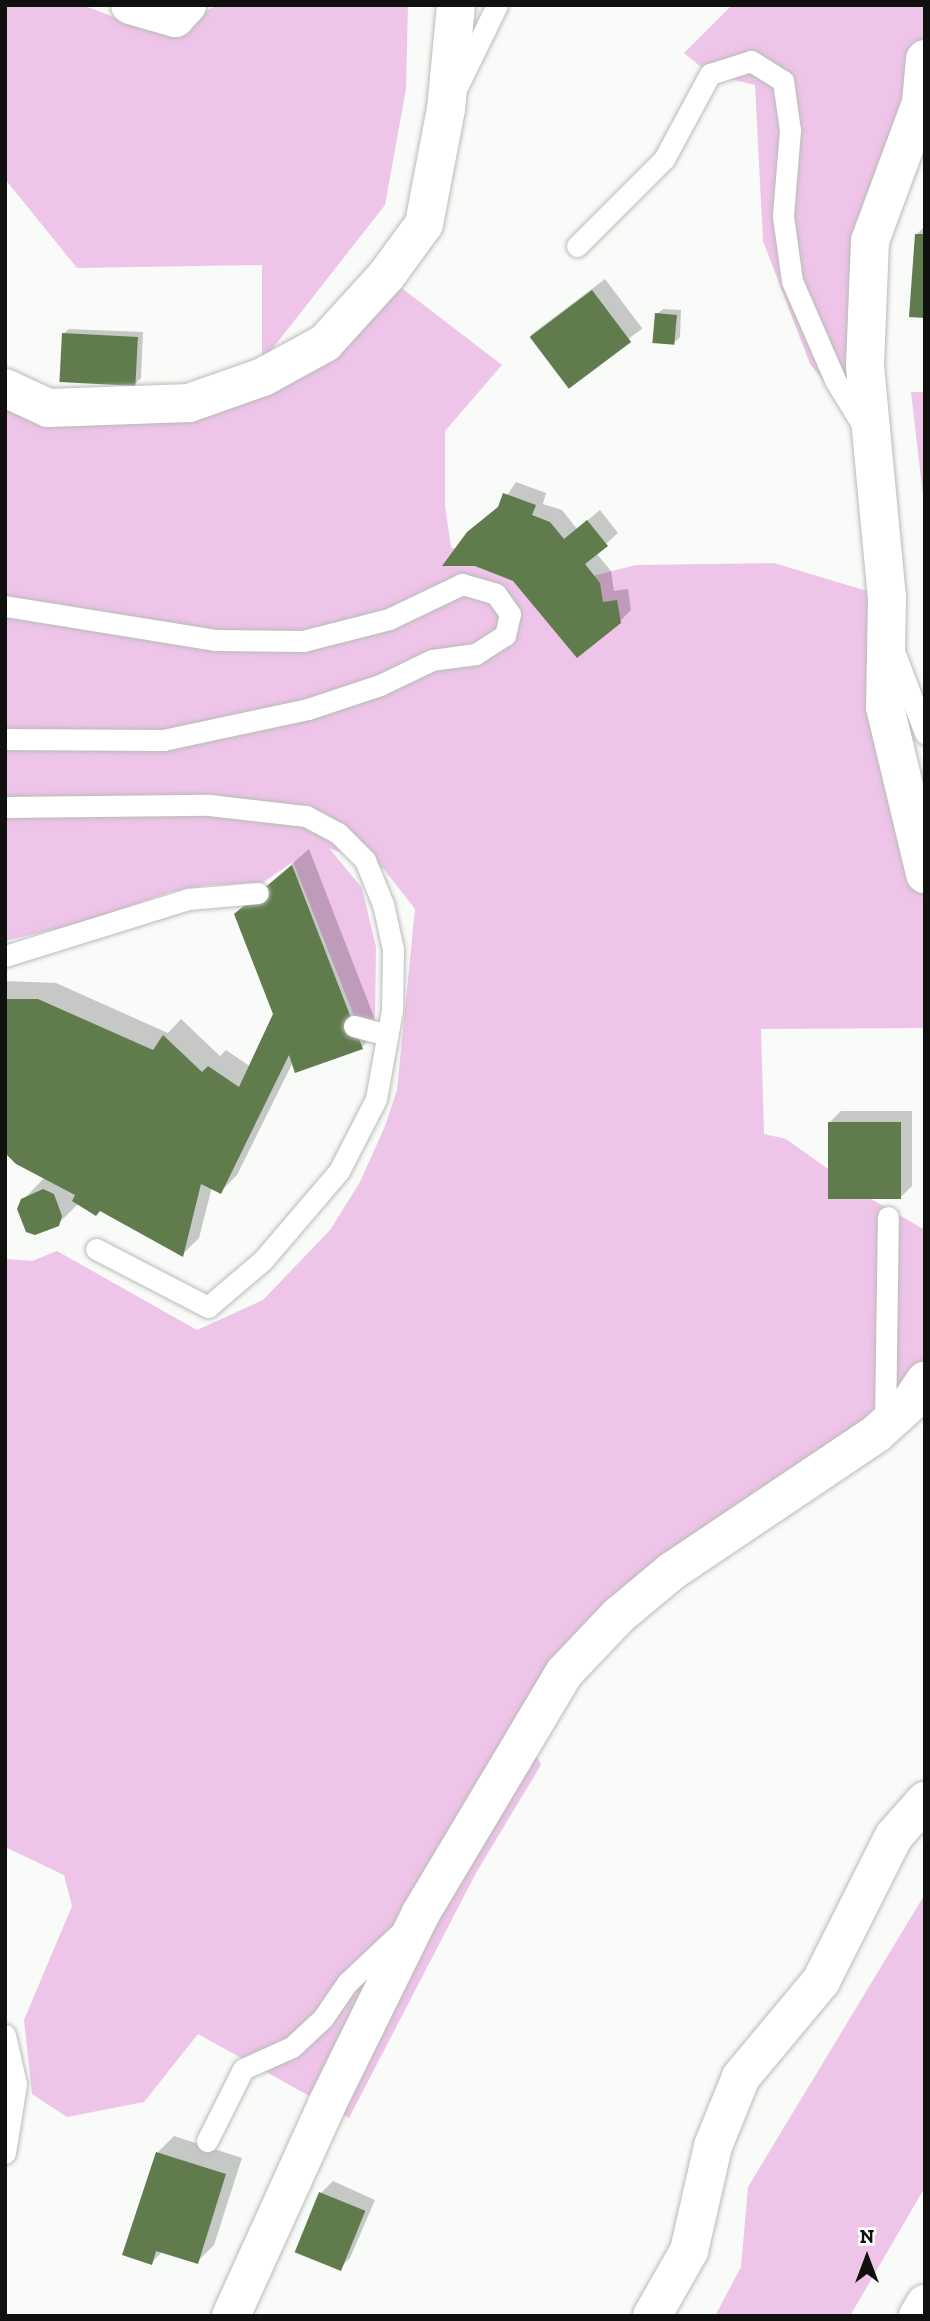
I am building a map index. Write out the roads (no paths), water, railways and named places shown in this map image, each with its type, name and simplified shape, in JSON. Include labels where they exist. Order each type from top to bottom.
[{"type":"street","points":[[130,5],[174,18],[187,5]]},
{"type":"street","points":[[5,388],[48,408],[189,403],[263,377],[325,343],[386,276],[424,224],[446,109],[456,5]]},
{"type":"street","points":[[925,58],[921,103],[870,241],[865,366],[888,636],[884,707],[925,874]]},
{"type":"street","points":[[231,2316],[327,2104],[421,1913],[525,1732],[564,1674],[609,1626],[672,1571],[886,1425],[910,1403],[925,1381]]},
{"type":"street","points":[[652,2316],[689,2251],[713,2146],[741,2077],[821,1981],[894,1836],[925,1801]]},
{"type":"street","points":[[918,2316],[925,2304]]},
{"type":"lane","points":[[446,109],[497,5]]},
{"type":"lane","points":[[577,246],[664,159],[710,74],[751,61],[783,81],[790,130],[783,216],[792,281],[835,380],[872,441]]},
{"type":"lane","points":[[5,606],[216,640],[303,641],[389,619],[463,584],[496,594],[510,614],[505,635],[476,654],[432,660],[380,685],[308,709],[164,740],[5,739]]},
{"type":"lane","points":[[888,636],[924,730]]},
{"type":"lane","points":[[5,807],[209,805],[306,816],[338,833],[365,860],[383,904],[393,949],[388,1035],[376,1099],[339,1171],[263,1260],[208,1307],[96,1249]]},
{"type":"lane","points":[[5,956],[74,938],[188,899],[258,893]]},
{"type":"lane","points":[[354,1026],[388,1035]]},
{"type":"lane","points":[[886,1425],[888,1217]]},
{"type":"lane","points":[[206,2141],[243,2069],[292,2047],[323,2018],[347,1983],[421,1913]]},
{"type":"lane","points":[[5,2035],[16,2084],[5,2153]]}]
